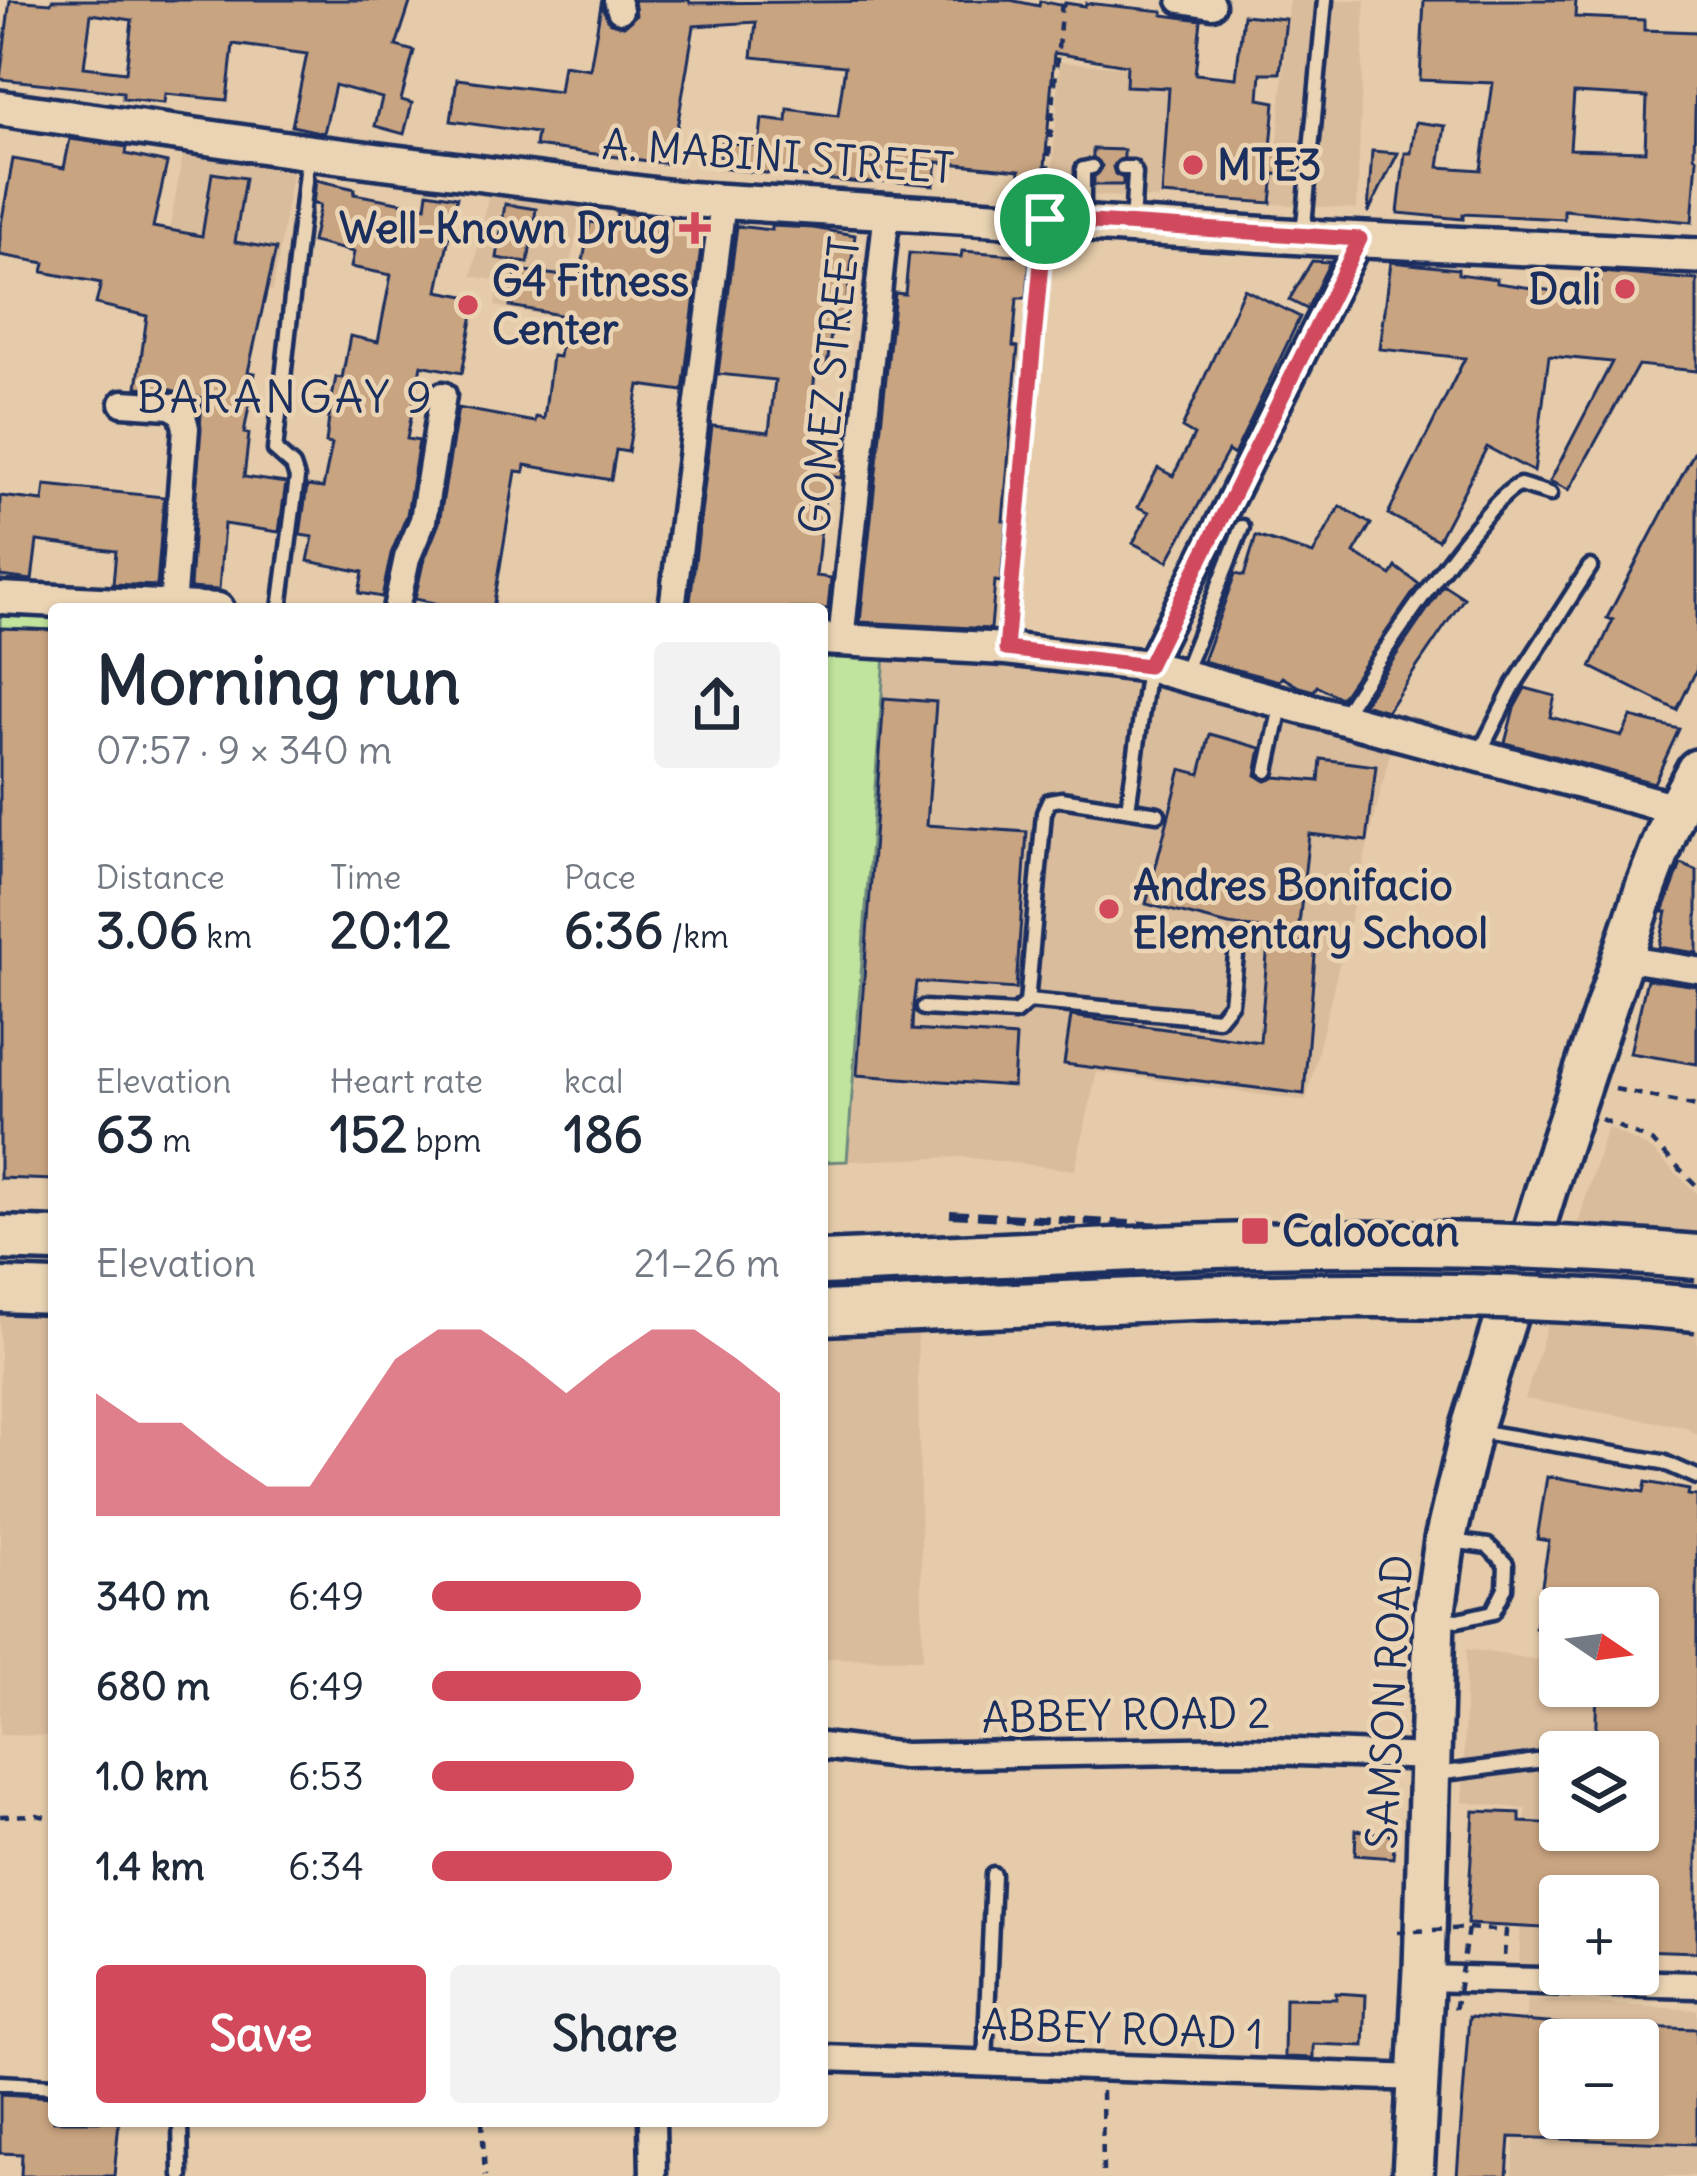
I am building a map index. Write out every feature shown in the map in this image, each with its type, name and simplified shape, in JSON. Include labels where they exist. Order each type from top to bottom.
[{"type":"highway","name":"SAMSON ROAD","points":[[1413,2176],[1434,1617],[1445,1540],[1471,1430],[1622,958],[1686,813],[1697,770]]},
{"type":"highway","points":[[0,1238],[48,1240]]},
{"type":"highway","points":[[828,1263],[1275,1242],[1599,1249],[1697,1257]]},
{"type":"highway","points":[[0,1290],[48,1292]]},
{"type":"highway","points":[[828,1313],[1275,1295],[1606,1301],[1697,1310]]},
{"type":"main road","name":"A. MABINI STREET","points":[[0,108],[618,193],[1303,237],[1697,256]]},
{"type":"street","points":[[1181,0],[1212,5]]},
{"type":"street","points":[[673,603],[723,202]]},
{"type":"street","name":"GOMEZ STREET","points":[[831,639],[887,210]]},
{"type":"street","points":[[1148,666],[1360,239]]},
{"type":"street","points":[[397,603],[407,558],[423,520],[443,395]]},
{"type":"street","points":[[123,403],[170,406],[182,412],[186,428],[172,603]]},
{"type":"street","points":[[0,598],[96,603]]},
{"type":"street","points":[[831,639],[1006,649],[1148,666],[1686,813]]},
{"type":"street","points":[[1622,958],[1697,970]]},
{"type":"street","name":"ABBEY ROAD 2","points":[[828,1747],[904,1756],[1241,1750],[1431,1766]]},
{"type":"street","points":[[1424,1978],[1697,1985]]},
{"type":"street","name":"ABBEY ROAD 1","points":[[828,2058],[1420,2078]]},
{"type":"street","points":[[652,2127],[653,2176]]},
{"type":"lane","points":[[1303,237],[1325,0]]},
{"type":"lane","points":[[281,603],[296,478],[292,466],[275,450],[308,152]]},
{"type":"lane","points":[[1082,222],[1083,170],[1092,166]]},
{"type":"lane","points":[[1124,168],[1136,173],[1132,226]]},
{"type":"lane","points":[[1028,397],[1045,219]]},
{"type":"lane","points":[[1006,649],[1021,483]]},
{"type":"lane","points":[[1341,718],[1436,577],[1503,494],[1520,485],[1550,494]]},
{"type":"lane","points":[[1184,675],[1242,527]]},
{"type":"lane","points":[[1478,755],[1514,686],[1590,567]]},
{"type":"lane","points":[[1128,809],[1148,666]]},
{"type":"lane","points":[[1267,771],[1282,702]]},
{"type":"lane","points":[[923,1008],[1015,1013],[1028,1001],[1045,806],[1054,798],[1158,814]]},
{"type":"lane","points":[[1028,1001],[1218,1019],[1232,1003],[1237,946]]},
{"type":"lane","points":[[1471,1430],[1663,1462],[1697,1477]]},
{"type":"lane","points":[[1434,1617],[1458,1620],[1493,1612],[1504,1588],[1506,1564],[1488,1546],[1445,1540]]},
{"type":"lane","points":[[1431,1766],[1539,1759]]},
{"type":"lane","points":[[985,2064],[993,1874]]},
{"type":"lane","points":[[0,2084],[48,2086]]},
{"type":"lane","points":[[180,2127],[181,2176]]},
{"type":"path","points":[[1045,219],[1062,0]]},
{"type":"path","points":[[1021,483],[1028,397]]},
{"type":"path","points":[[1578,1095],[1697,1106]]},
{"type":"path","points":[[1578,1095],[1653,1142],[1697,1186]]},
{"type":"path","points":[[0,1816],[48,1818]]},
{"type":"path","points":[[1455,2012],[1470,1929]]},
{"type":"path","points":[[1397,1932],[1506,1931]]},
{"type":"path","points":[[1101,2067],[1103,2176]]},
{"type":"path","points":[[482,2127],[485,2176]]},
{"type":"shaded area","points":[[1289,0],[1365,0],[1357,209],[1273,204]]},
{"type":"shaded area","points":[[1060,62],[1171,70],[1159,199],[1051,193]]},
{"type":"shaded area","points":[[184,149],[293,168],[273,291],[162,271]]},
{"type":"shaded area","points":[[490,187],[583,204],[559,318],[495,306],[499,281],[472,276]]},
{"type":"shaded area","name":"Andres Bonifacio Elementary School","points":[[828,651],[1022,661],[1139,677],[1392,745],[1306,1101],[1097,1072],[1075,1170],[962,1157],[828,1162]]},
{"type":"shaded area","points":[[1607,1127],[1651,1149],[1697,1193],[1697,1435],[1685,1427],[1525,1399]]},
{"type":"shaded area","points":[[0,1302],[48,1305],[48,1736],[0,1735]]},
{"type":"shaded area","points":[[828,1323],[917,1323],[923,1659],[828,1658]]},
{"type":"shaded area","points":[[1466,1649],[1539,1660],[1539,1707],[1638,1707],[1638,1731],[1539,1731],[1539,1851],[1560,1851],[1560,1875],[1539,1875],[1539,1965],[1519,1964],[1526,1809],[1463,1802]]},
{"type":"shaded area","points":[[1528,1999],[1697,2010],[1697,2176],[1512,2176]]},
{"type":"green space","points":[[0,605],[48,609],[48,630],[0,628]]},
{"type":"green space","points":[[828,651],[885,655],[847,1161],[828,1162]]},
{"type":"building","points":[[10,0],[411,0],[396,46],[414,51],[401,100],[412,103],[404,134],[375,126],[382,98],[335,85],[324,133],[292,126],[307,54],[233,44],[227,100],[165,94],[164,103],[123,99],[123,92],[0,79]],"holes":[[[91,14],[132,20],[126,72],[84,67]]]},
{"type":"building","points":[[634,0],[1010,0],[1039,6],[1040,1],[1163,11],[1163,15],[1201,20],[1195,74],[1236,78],[1243,15],[1286,19],[1280,73],[1261,73],[1259,99],[1275,102],[1271,148],[1296,151],[1296,175],[1274,174],[1271,203],[1162,195],[1169,88],[1126,86],[1127,65],[1054,53],[1043,192],[1019,190],[1020,170],[937,162],[934,185],[861,183],[718,168],[722,142],[759,146],[762,119],[787,122],[788,109],[838,116],[845,66],[752,57],[756,22],[694,26],[671,164],[535,146],[537,133],[451,121],[457,79],[559,92],[563,65],[590,69],[601,5],[610,23],[624,26],[636,15]]},
{"type":"building","points":[[1424,0],[1576,0],[1575,17],[1644,20],[1644,30],[1697,32],[1692,222],[1564,210],[1564,219],[1463,214],[1463,219],[1398,213],[1405,153],[1411,153],[1416,122],[1445,126],[1439,167],[1481,170],[1493,83],[1420,80]],"holes":[[[1574,93],[1647,97],[1645,151],[1570,149]]]},
{"type":"building","points":[[70,139],[127,147],[126,154],[167,163],[153,227],[202,236],[212,173],[245,178],[235,242],[276,249],[248,372],[255,373],[244,433],[249,434],[244,477],[286,483],[279,532],[224,524],[219,590],[190,588],[202,398],[137,387],[147,316],[96,304],[101,283],[43,272],[45,263],[0,255],[13,159],[64,168]]},
{"type":"building","points":[[1093,149],[1124,150],[1124,158],[1113,167],[1123,185],[1094,185],[1102,166],[1093,157]]},
{"type":"building","points":[[1372,151],[1398,153],[1368,213]]},
{"type":"building","points":[[316,180],[355,189],[354,194],[426,207],[428,192],[457,197],[438,291],[476,298],[462,373],[421,365],[407,439],[419,441],[407,515],[391,554],[382,597],[359,593],[363,572],[308,561],[313,537],[300,535],[307,486],[323,488],[332,444],[326,443],[330,409],[350,336],[378,342],[391,275],[351,267],[354,252],[312,242],[320,205],[313,204]]},
{"type":"building","points":[[505,204],[536,209],[528,263],[497,258]]},
{"type":"building","points":[[617,212],[704,223],[683,391],[639,385],[628,452],[616,450],[611,480],[525,465],[524,472],[516,471],[494,603],[415,599],[439,523],[458,408],[535,422],[536,417],[544,419],[552,356],[559,357],[565,316],[510,306],[517,270],[580,278],[590,222],[615,226]]},
{"type":"building","points":[[737,226],[813,228],[855,235],[843,334],[831,333],[826,376],[815,374],[809,429],[846,434],[842,478],[828,476],[821,527],[816,576],[831,578],[828,609],[828,603],[690,603],[712,426],[769,432],[775,380],[718,374]]},
{"type":"building","points":[[962,251],[1030,256],[1027,298],[1017,298],[1013,346],[1018,347],[1003,521],[1007,521],[991,629],[860,622],[895,293],[905,294],[909,253],[961,257]]},
{"type":"building","points":[[1312,261],[1330,262],[1307,309],[1289,300]]},
{"type":"building","points":[[1391,262],[1458,269],[1458,274],[1497,279],[1497,283],[1554,291],[1553,298],[1598,301],[1601,272],[1697,280],[1697,371],[1638,365],[1569,490],[1550,481],[1612,362],[1549,356],[1534,472],[1487,447],[1438,540],[1388,514],[1465,358],[1380,349]]},
{"type":"building","points":[[1244,289],[1300,317],[1234,455],[1228,451],[1168,561],[1133,543],[1149,512],[1138,507],[1158,468],[1173,476],[1194,435],[1182,428]]},
{"type":"building","points":[[1697,447],[1697,669],[1677,710],[1591,667],[1613,620],[1607,618]]},
{"type":"building","points":[[45,485],[164,497],[157,586],[113,584],[116,551],[37,541],[32,580],[0,576],[0,496],[43,501]]},
{"type":"building","points":[[1340,506],[1371,524],[1354,553],[1391,575],[1396,567],[1419,584],[1341,698],[1317,686],[1314,691],[1282,677],[1279,681],[1203,661],[1235,574],[1244,576],[1256,536],[1313,554]]},
{"type":"building","points":[[1444,585],[1464,598],[1387,711],[1363,704]]},
{"type":"building","points":[[0,628],[48,630],[48,1180],[0,1178]]},
{"type":"building","points":[[1525,688],[1555,696],[1550,717],[1622,736],[1631,717],[1679,729],[1654,783],[1505,743]]},
{"type":"building","points":[[884,698],[936,702],[927,825],[1027,832],[1016,989],[916,982],[913,1006],[912,1030],[1016,1037],[1013,1086],[857,1075]]},
{"type":"building","points":[[1210,734],[1261,748],[1256,775],[1266,781],[1276,777],[1319,781],[1321,759],[1376,766],[1367,841],[1309,834],[1297,942],[1316,943],[1304,1094],[1064,1064],[1071,1016],[1260,1042],[1269,930],[1146,904],[1181,769],[1200,774]]},
{"type":"building","points":[[1681,864],[1697,871],[1697,953],[1659,947],[1667,912],[1663,912]]},
{"type":"building","points":[[1647,979],[1697,986],[1697,1064],[1630,1053]]},
{"type":"building","points":[[1547,1476],[1644,1492],[1646,1482],[1689,1490],[1688,1495],[1697,1496],[1697,1952],[1659,1951],[1659,1875],[1539,1875],[1539,1928],[1467,1924],[1474,1811],[1520,1813],[1520,1822],[1539,1823],[1539,1851],[1659,1851],[1659,1731],[1596,1731],[1596,1707],[1659,1707],[1659,1587],[1542,1587],[1549,1541],[1537,1539]]},
{"type":"building","points":[[1356,1830],[1395,1835],[1393,1858],[1355,1855]]},
{"type":"building","points":[[1336,1993],[1366,1995],[1364,2046],[1313,2044],[1313,2058],[1284,2057],[1285,1998],[1336,1999]]},
{"type":"building","points":[[1469,2017],[1539,2022],[1539,2138],[1510,2137],[1507,2176],[1457,2176]]},
{"type":"building","points":[[1659,2028],[1697,2029],[1697,2144],[1563,2139],[1659,2139]]},
{"type":"building","points":[[0,2094],[48,2097],[48,2127],[118,2127],[114,2176],[21,2176],[22,2154],[0,2153]]},
{"type":"railway","points":[[950,1214],[1255,1231],[1525,1259],[1595,1263],[1697,1258]]},
{"type":"place","name":"MTE3","points":[[1193,165]]},
{"type":"place","name":"Well-Known Drug","points":[[695,228]]},
{"type":"place","name":"Dali","points":[[1625,289]]},
{"type":"place","name":"G4 Fitness Center","points":[[468,305]]},
{"type":"place","name":"Andres Bonifacio Elementary School","points":[[1109,909]]},
{"type":"place","name":"Caloocan","points":[[1255,1231]]},
{"type":"district","name":"BARANGAY 9","points":[[286,397]]},
{"type":"route","points":[[1045,219],[1360,239],[1148,666],[1006,649],[1045,219]]}]
